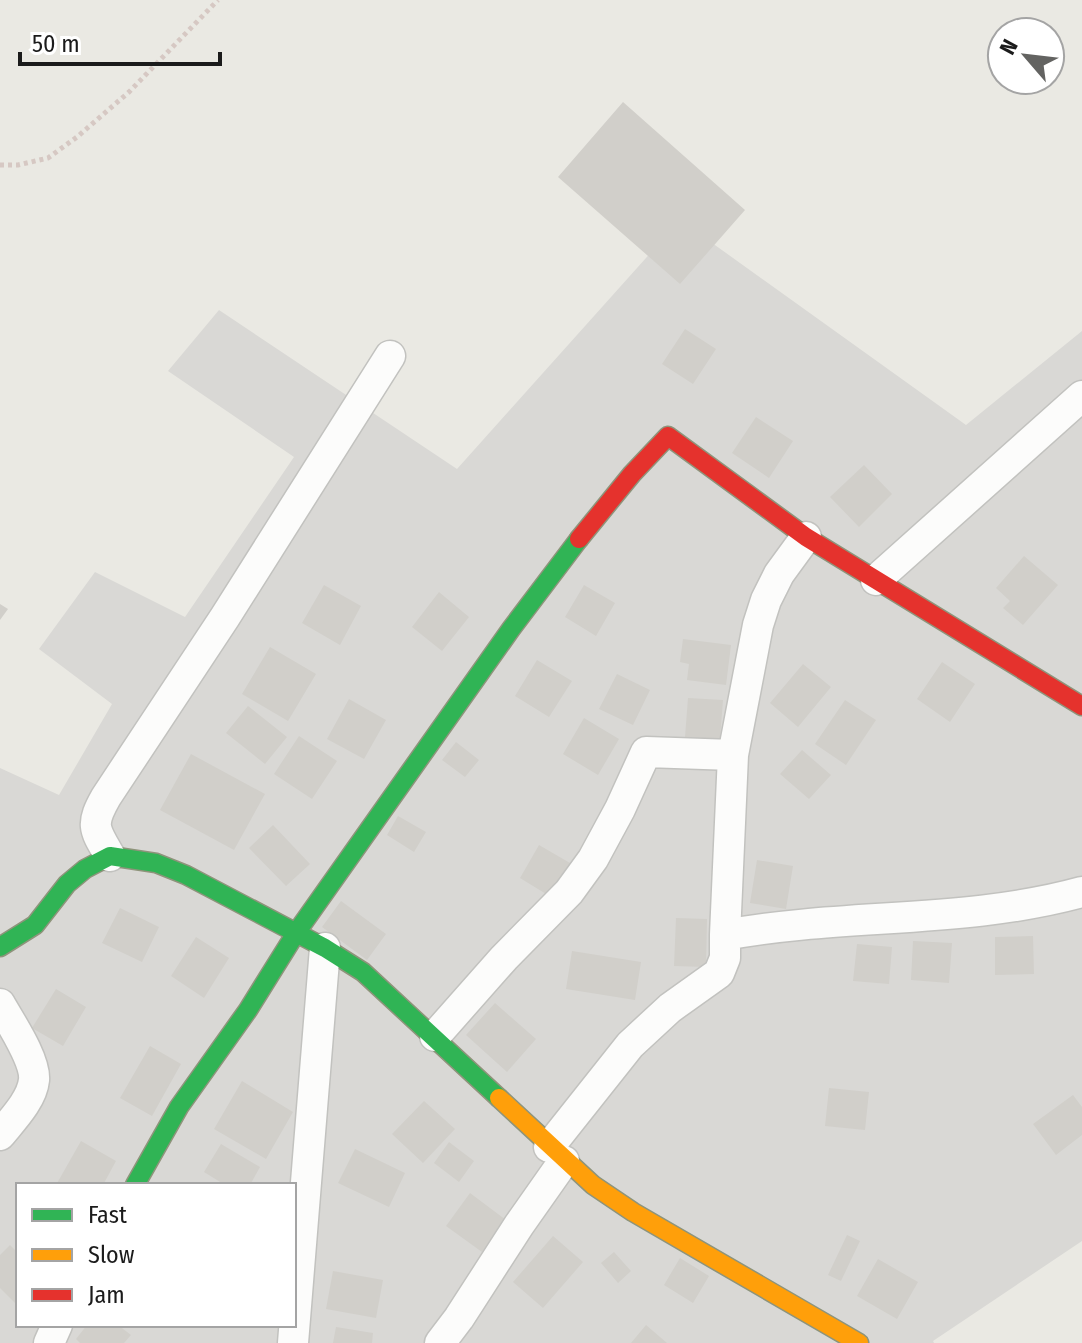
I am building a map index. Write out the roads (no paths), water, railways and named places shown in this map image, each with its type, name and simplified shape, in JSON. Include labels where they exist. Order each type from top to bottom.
[{"type":"street","points":[[110,856],[95,831],[95,816],[390,356]]},
{"type":"street","points":[[876,580],[1082,396]]},
{"type":"street","points":[[136,1183],[179,1107],[248,1010],[296,933],[552,572],[632,474],[668,436],[806,537],[1082,706]]},
{"type":"street","points":[[440,1343],[519,1225],[557,1154],[630,1045],[670,1008],[719,973],[725,958],[733,755],[758,625],[779,574],[806,537]]},
{"type":"street","points":[[435,1036],[504,958],[569,892],[593,859],[646,752],[733,755]]},
{"type":"street","points":[[0,947],[35,925],[67,884],[85,869],[110,856],[156,863],[186,875],[325,948],[363,972],[593,1185],[633,1212],[859,1343]]},
{"type":"street","points":[[725,935],[773,926],[912,917],[1021,905],[1082,892]]},
{"type":"street","points":[[296,1306],[325,948]]},
{"type":"street","points":[[0,1004],[31,1063],[34,1080],[29,1094],[0,1135]]}]
